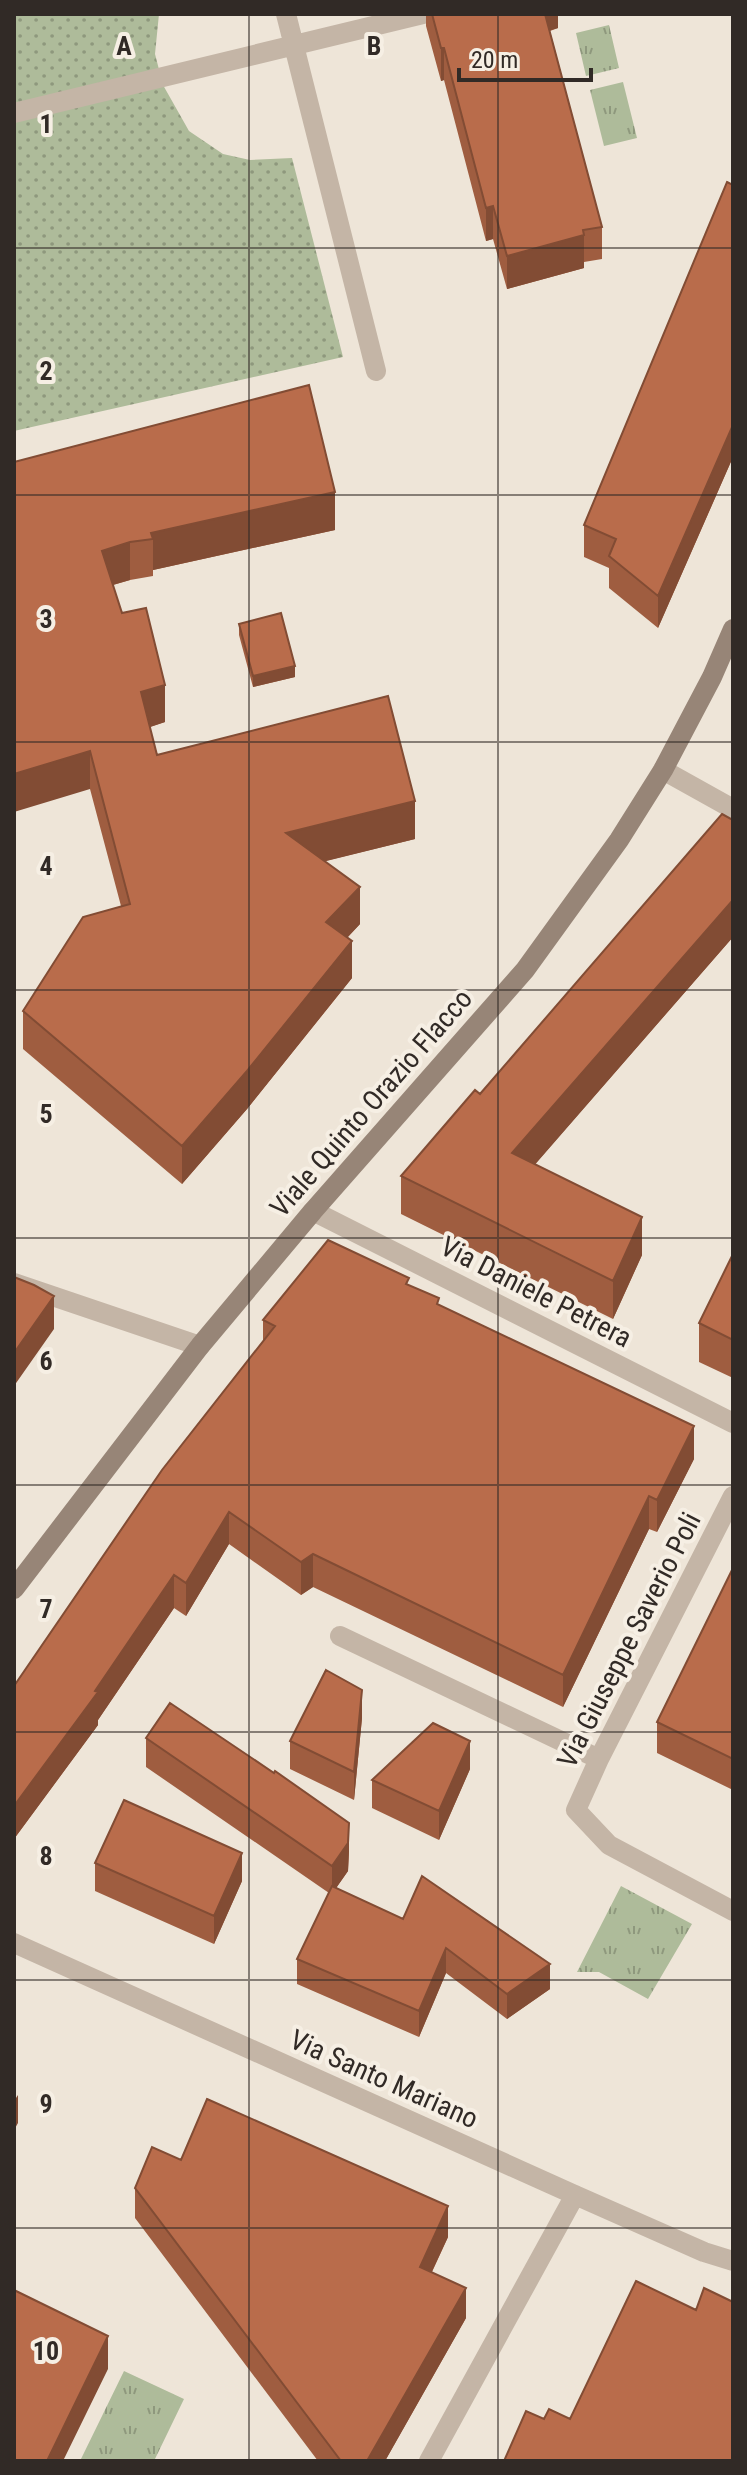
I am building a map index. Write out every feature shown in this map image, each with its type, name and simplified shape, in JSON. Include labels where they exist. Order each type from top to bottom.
[{"type":"street","points":[[286,14],[376,371]]},
{"type":"street","points":[[14,113],[423,14]]},
{"type":"street","name":"Viale Quinto Orazio Flacco","points":[[18,1577],[200,1346],[313,1211],[525,970],[619,840],[663,770],[712,677],[733,629]]},
{"type":"street","points":[[663,770],[733,809]]},
{"type":"street","name":"Via Daniele Petrera","points":[[313,1211],[733,1423]]},
{"type":"street","points":[[14,1283],[200,1346]]},
{"type":"street","name":"Via Giuseppe Saverio Poli","points":[[733,1496],[576,1810],[609,1845],[733,1911]]},
{"type":"street","points":[[340,1636],[599,1759]]},
{"type":"street","name":"Via Santo Mariano","points":[[14,1943],[575,2195],[704,2252],[733,2261]]},
{"type":"street","points":[[429,2461],[575,2195]]},
{"type":"green space","points":[[14,14],[159,14],[155,54],[163,85],[189,131],[223,154],[250,160],[292,158],[343,357],[14,431]]},
{"type":"green space","points":[[609,25],[619,68],[586,76],[576,33]]},
{"type":"green space","points":[[623,82],[637,138],[604,146],[590,90]]},
{"type":"green space","points":[[621,1886],[692,1924],[648,1999],[599,1972],[577,1972]]},
{"type":"green space","points":[[124,2371],[184,2399],[154,2461],[80,2461]]},
{"type":"building","points":[[432,14],[545,14],[602,227],[583,230],[584,235],[507,256],[493,206],[486,208],[444,48],[441,48]]},
{"type":"building","points":[[727,182],[733,185],[733,425],[658,596],[609,556],[616,539],[584,525]]},
{"type":"building","points":[[309,385],[335,492],[151,533],[153,539],[102,551],[122,613],[146,608],[165,685],[141,692],[157,755],[388,696],[415,801],[286,833],[360,887],[326,922],[352,941],[182,1146],[23,1011],[83,917],[130,904],[90,751],[14,774],[14,462]]},
{"type":"building","points":[[281,613],[295,666],[253,676],[239,624]]},
{"type":"building","points":[[722,814],[733,820],[733,900],[512,1153],[642,1217],[613,1281],[401,1176],[475,1090],[480,1094]]},
{"type":"building","points":[[328,1240],[409,1278],[406,1284],[439,1298],[437,1304],[694,1426],[657,1500],[649,1496],[563,1675],[313,1554],[301,1562],[229,1512],[186,1583],[174,1575],[95,1691],[98,1692],[14,1806],[14,1686],[162,1470],[275,1326],[263,1320]]},
{"type":"building","points":[[733,1254],[733,1340],[699,1323]]},
{"type":"building","points":[[14,1277],[54,1296],[14,1353]]},
{"type":"building","points":[[733,1568],[733,1759],[657,1722]]},
{"type":"building","points":[[326,1670],[362,1690],[354,1772],[290,1741]]},
{"type":"building","points":[[170,1703],[349,1823],[348,1843],[332,1866],[146,1738]]},
{"type":"building","points":[[433,1723],[470,1741],[439,1811],[372,1780]]},
{"type":"building","points":[[124,1800],[242,1853],[214,1916],[95,1863]]},
{"type":"building","points":[[422,1876],[550,1964],[507,1994],[446,1948],[419,2011],[297,1959],[332,1886],[403,1919]]},
{"type":"building","points":[[207,2099],[448,2206],[420,2267],[466,2288],[367,2461],[341,2461],[135,2188],[152,2147],[181,2160]]},
{"type":"building","points":[[636,2281],[696,2310],[704,2288],[733,2302],[733,2461],[504,2461],[526,2411],[544,2419],[549,2409],[570,2419]]},
{"type":"building","points":[[14,2290],[108,2336],[47,2461],[14,2461]]}]
